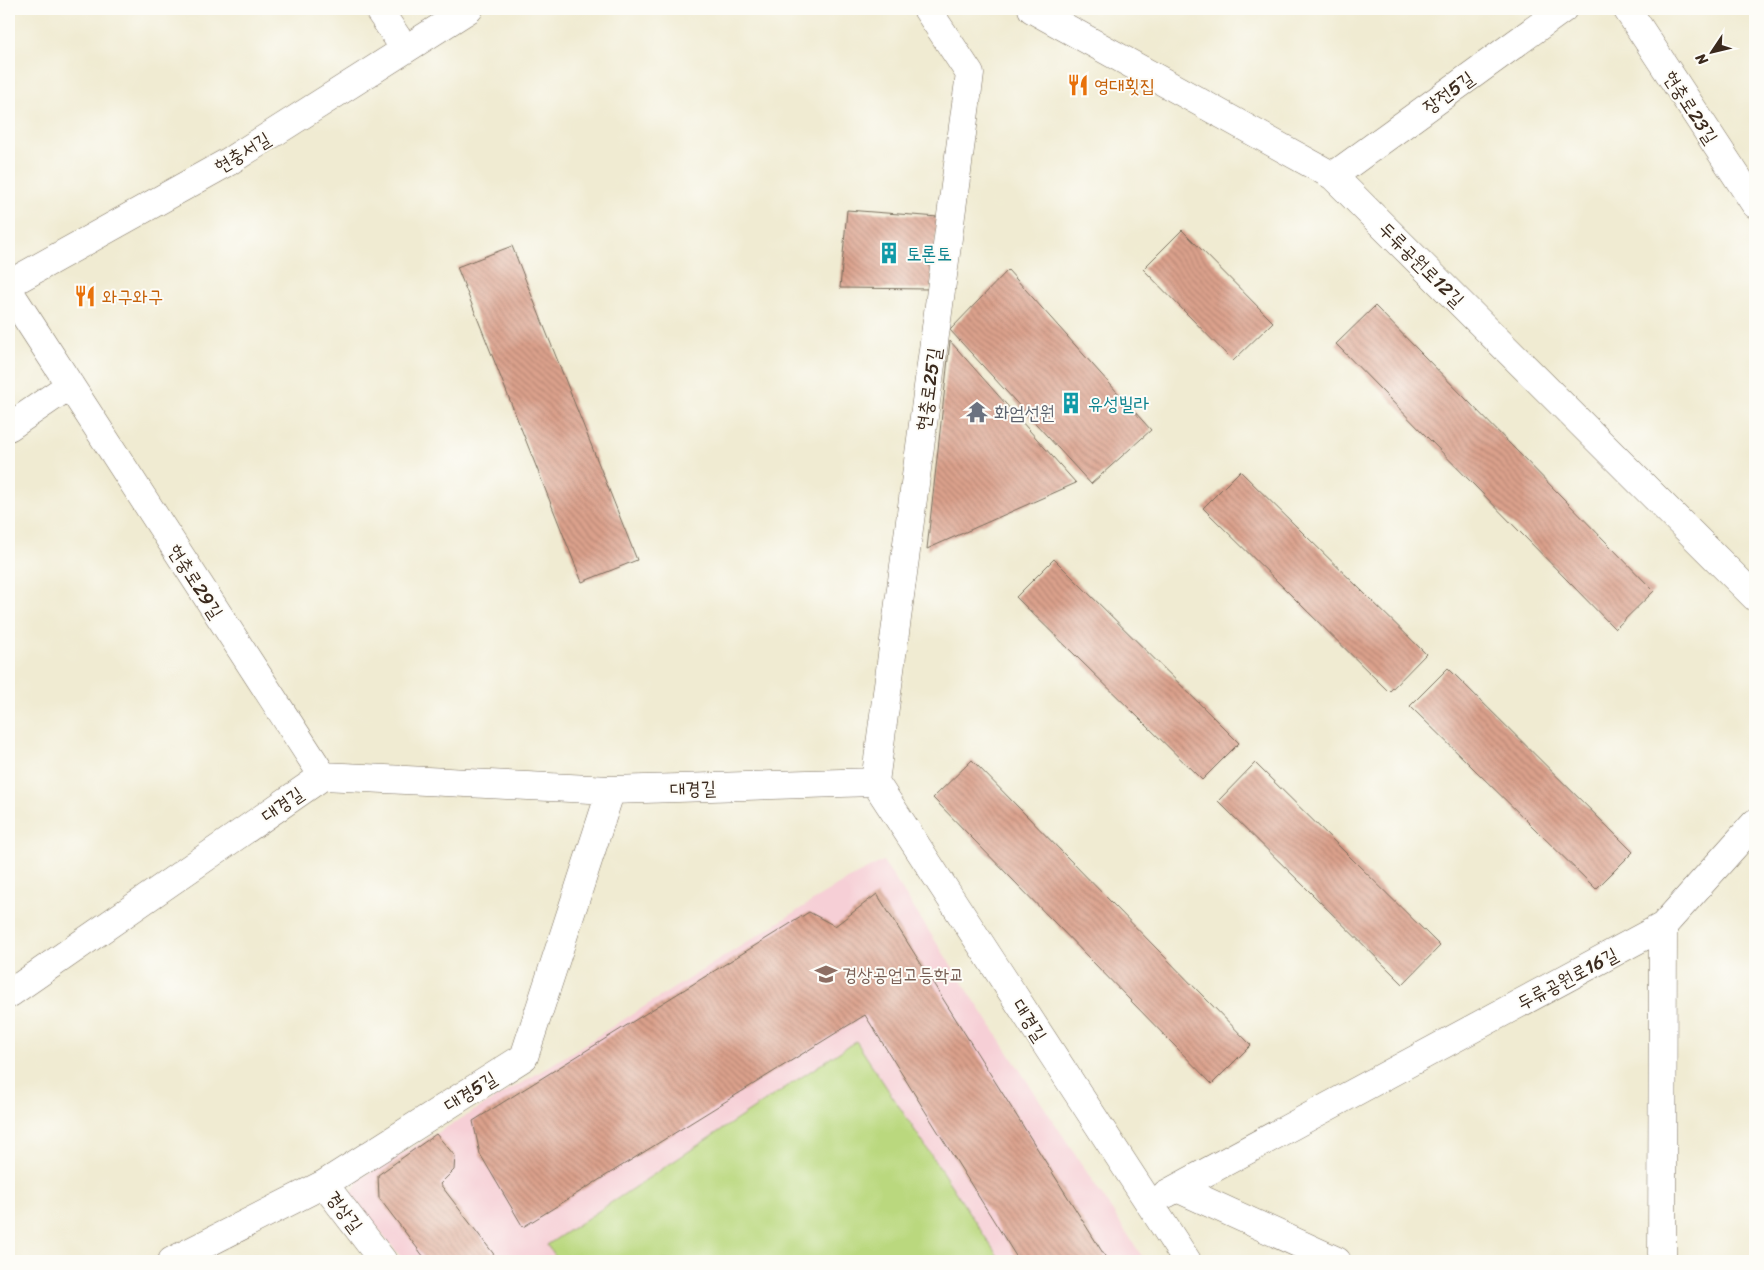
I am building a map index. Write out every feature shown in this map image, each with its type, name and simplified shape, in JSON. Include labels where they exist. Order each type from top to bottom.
[{"type":"street","points":[[378,9],[405,49]]},
{"type":"street","name":"현충서길","points":[[9,284],[228,162],[469,9]]},
{"type":"street","name":"현충로25길","points":[[875,782],[970,74],[927,9]]},
{"type":"street","name":"두류공원로12길","points":[[1032,9],[1333,176],[1755,597]]},
{"type":"street","name":"장전5길","points":[[1333,176],[1563,9]]},
{"type":"street","name":"현충로23길","points":[[1627,9],[1755,204]]},
{"type":"street","name":"현충로29길","points":[[9,291],[322,776]]},
{"type":"street","points":[[9,427],[70,385]]},
{"type":"street","name":"대경길","points":[[9,994],[322,776],[611,790],[875,782],[1187,1261]]},
{"type":"street","name":"대경5길","points":[[172,1261],[324,1184],[524,1058],[611,790]]},
{"type":"street","name":"두류공원로16길","points":[[1149,1203],[1662,926],[1755,823]]},
{"type":"street","points":[[1662,926],[1662,1261]]},
{"type":"street","name":"경상길","points":[[324,1184],[383,1261]]},
{"type":"street","points":[[1177,1188],[1337,1261]]},
{"type":"shaded area","name":"경상공업고등학교","points":[[883,861],[1145,1261],[404,1261],[351,1195],[359,1179],[540,1072],[851,877]]},
{"type":"green space","points":[[856,1041],[1001,1261],[558,1261],[547,1245]]},
{"type":"building","name":"토론토","points":[[847,210],[938,217],[931,289],[840,288]]},
{"type":"building","points":[[1182,230],[1273,322],[1233,361],[1143,269]]},
{"type":"building","points":[[512,246],[637,560],[582,582],[457,267]]},
{"type":"building","name":"유성빌라","points":[[1008,270],[1151,430],[1091,484],[950,330]]},
{"type":"building","points":[[1375,306],[1654,591],[1615,629],[1336,344]]},
{"type":"building","name":"화엄선원","points":[[950,341],[1076,483],[927,549]]},
{"type":"building","points":[[1240,471],[1426,654],[1389,692],[1203,508]]},
{"type":"building","points":[[1054,559],[1239,743],[1202,780],[1016,597]]},
{"type":"building","points":[[1448,668],[1633,852],[1596,889],[1410,706]]},
{"type":"building","points":[[972,760],[1251,1045],[1212,1084],[933,798]]},
{"type":"building","points":[[1255,763],[1440,946],[1403,984],[1218,801]]},
{"type":"building","points":[[877,894],[1108,1261],[1019,1261],[865,1015],[523,1227],[480,1154],[473,1121],[809,912],[835,926]]},
{"type":"building","points":[[436,1134],[455,1156],[454,1170],[440,1184],[499,1261],[427,1261],[379,1198],[378,1175]]},
{"type":"place","name":"영대횟집","points":[[1078,85]]},
{"type":"place","name":"토론토","points":[[889,253]]},
{"type":"place","name":"와구와구","points":[[85,296]]},
{"type":"place","name":"유성빌라","points":[[1071,403]]},
{"type":"place","name":"화엄선원","points":[[977,412]]},
{"type":"place","name":"경상공업고등학교","points":[[826,974]]}]
